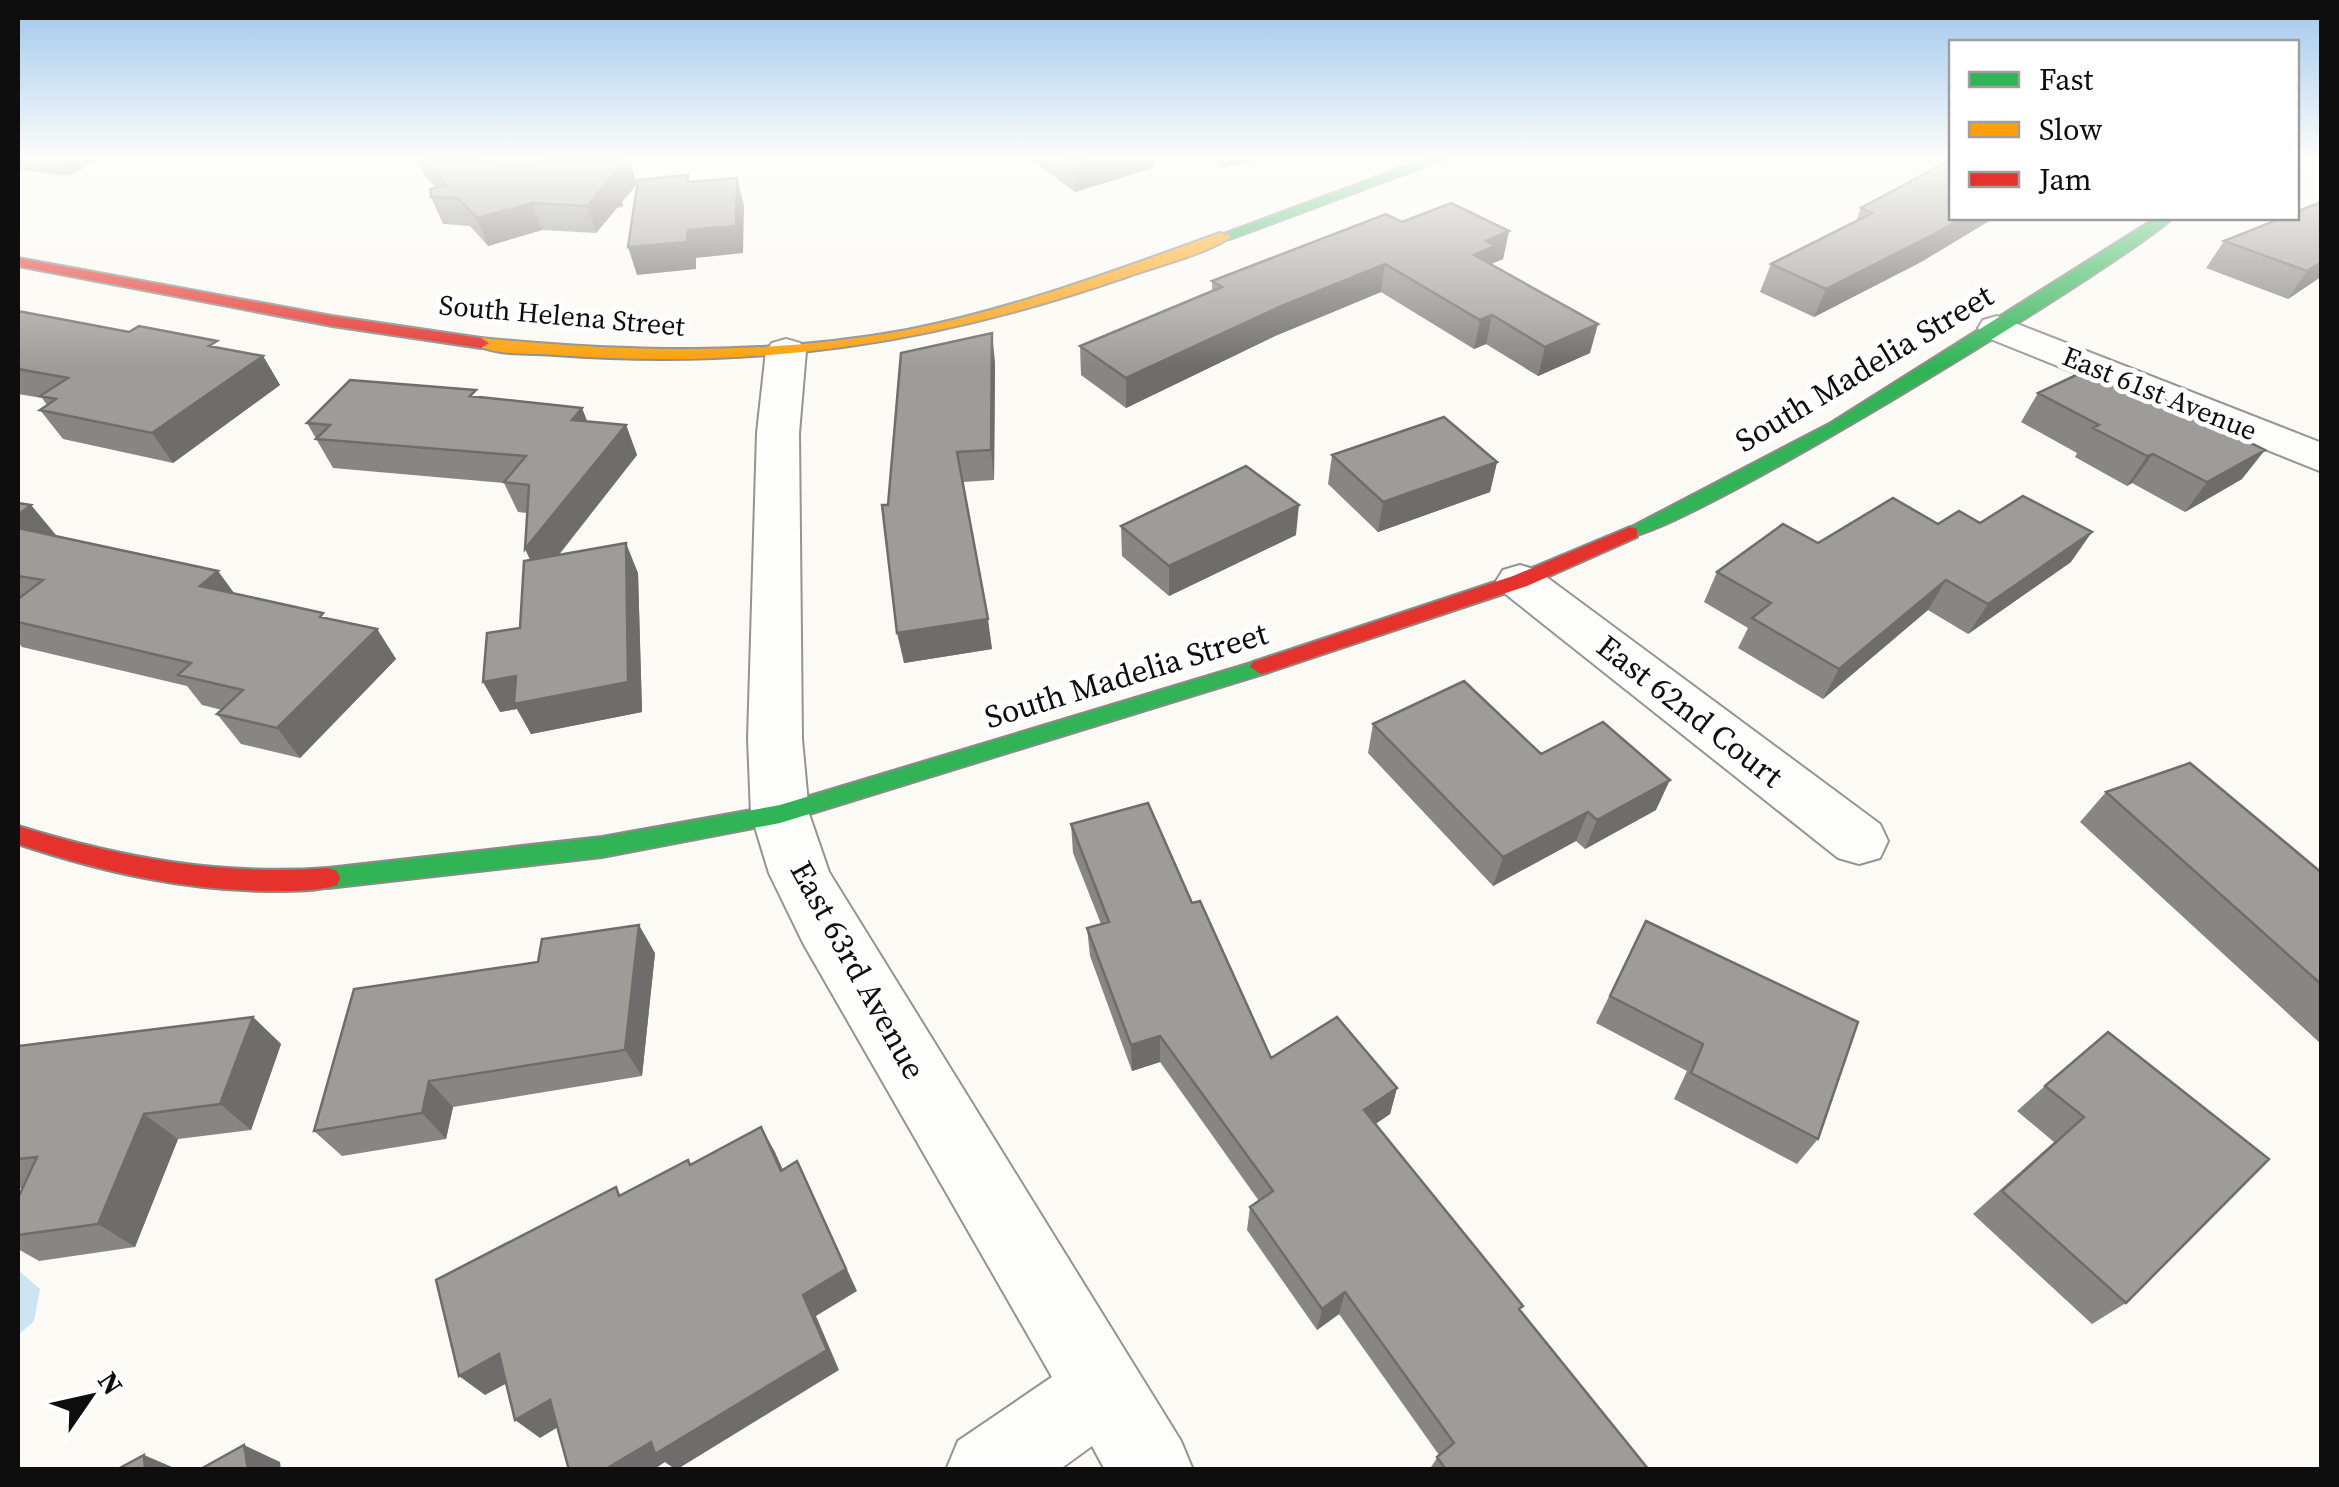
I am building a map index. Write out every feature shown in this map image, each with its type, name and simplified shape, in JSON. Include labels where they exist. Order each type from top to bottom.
[{"type":"street","name":"South Helena Street","points":[[18,262],[396,330],[654,357],[786,351],[861,342],[1015,307],[1240,228]]},
{"type":"street","name":"South Madelia Street","points":[[18,835],[68,852],[171,876],[240,882],[318,879],[602,846],[780,814],[1154,703],[1520,581],[1759,470],[1997,328],[2149,228]]},
{"type":"street","name":"East 61st Avenue","points":[[1997,328],[2322,459]]},
{"type":"street","name":"East 63rd Avenue","points":[[786,351],[778,434],[774,739],[780,814],[799,873],[825,924],[1152,1470]]},
{"type":"street","name":"East 62nd Court","points":[[1520,581],[1859,841]]},
{"type":"street","points":[[987,1470],[1104,1389]]},
{"type":"water","points":[[18,1270],[40,1289],[34,1321],[18,1335]]},
{"type":"building","points":[[631,228],[707,228],[688,230],[687,242],[628,247]]},
{"type":"building","points":[[1349,228],[1504,228],[1509,231],[1486,241],[1495,246],[1474,255],[1598,324],[1545,347],[1492,315],[1480,320],[1385,264],[1277,308],[1126,378],[1080,346],[1222,287],[1212,281]]},
{"type":"building","points":[[1842,228],[1944,228],[1826,289],[1771,264]]},
{"type":"building","points":[[2256,228],[2322,228],[2322,262],[2307,271],[2224,241]]},
{"type":"building","points":[[18,311],[129,332],[139,326],[217,341],[209,346],[263,356],[152,433],[40,410],[56,399],[40,396],[68,378],[18,369]]},
{"type":"building","points":[[992,333],[991,450],[957,452],[988,619],[897,633],[882,505],[888,505],[901,353]]},
{"type":"building","points":[[2089,369],[2137,393],[2144,390],[2265,450],[2207,482],[2093,428],[2099,425],[2038,393]]},
{"type":"building","points":[[350,380],[476,390],[470,396],[582,408],[572,420],[626,425],[525,549],[529,485],[504,482],[526,456],[316,439],[330,425],[307,423]]},
{"type":"building","points":[[1444,417],[1497,462],[1383,502],[1332,455]]},
{"type":"building","points":[[1246,466],[1299,505],[1169,566],[1121,526]]},
{"type":"building","points":[[2023,496],[2092,532],[1988,604],[1946,580],[1839,669],[1752,618],[1771,603],[1717,572],[1783,524],[1818,543],[1893,498],[1938,524],[1959,511],[1980,523]]},
{"type":"building","points":[[18,503],[31,505],[18,515]]},
{"type":"building","points":[[18,528],[218,571],[200,586],[377,629],[277,728],[217,714],[243,690],[178,675],[191,663],[18,622],[18,599],[43,580],[18,576]]},
{"type":"building","points":[[626,543],[628,682],[514,704],[516,676],[483,682],[487,633],[520,628],[524,561]]},
{"type":"building","points":[[1464,681],[1541,754],[1603,722],[1670,780],[1597,820],[1588,812],[1503,857],[1373,724]]},
{"type":"building","points":[[2190,763],[2322,873],[2322,985],[2106,792]]},
{"type":"building","points":[[1148,803],[1192,903],[1200,901],[1271,1058],[1337,1017],[1397,1088],[1364,1110],[1523,1306],[1519,1309],[1649,1470],[1446,1470],[1437,1457],[1454,1443],[1345,1292],[1322,1309],[1250,1207],[1273,1191],[1160,1036],[1131,1045],[1087,928],[1109,922],[1071,824]]},
{"type":"building","points":[[1646,921],[1858,1022],[1818,1139],[1691,1073],[1703,1044],[1610,996]]},
{"type":"building","points":[[639,925],[625,1050],[429,1081],[422,1113],[314,1131],[354,989],[538,962],[542,939]]},
{"type":"building","points":[[253,1017],[220,1104],[144,1114],[98,1224],[18,1235],[18,1198],[37,1157],[18,1159],[18,1046]]},
{"type":"building","points":[[2108,1032],[2269,1159],[2126,1303],[2002,1191],[2084,1117],[2045,1086]]},
{"type":"building","points":[[761,1127],[781,1171],[797,1161],[846,1269],[803,1295],[827,1350],[655,1454],[651,1442],[604,1470],[569,1470],[550,1400],[515,1420],[499,1354],[459,1376],[436,1280],[616,1187],[619,1196],[688,1160],[690,1165]]},
{"type":"building","points":[[244,1445],[248,1470],[199,1470]]},
{"type":"building","points":[[144,1455],[145,1470],[116,1470]]},
{"type":"traffic: fast","points":[[1225,236],[1246,228]]},
{"type":"traffic: fast","points":[[1630,533],[1837,426],[2149,228]]},
{"type":"traffic: fast","points":[[328,878],[602,847],[780,814],[1261,667]]},
{"type":"traffic: slow","points":[[481,343],[576,351],[718,354],[860,342],[999,312],[1225,236]]},
{"type":"traffic: jam","points":[[18,262],[332,321],[481,343]]},
{"type":"traffic: jam","points":[[1261,667],[1520,581],[1630,533]]},
{"type":"traffic: jam","points":[[18,835],[94,858],[171,874],[249,881],[328,878]]}]
